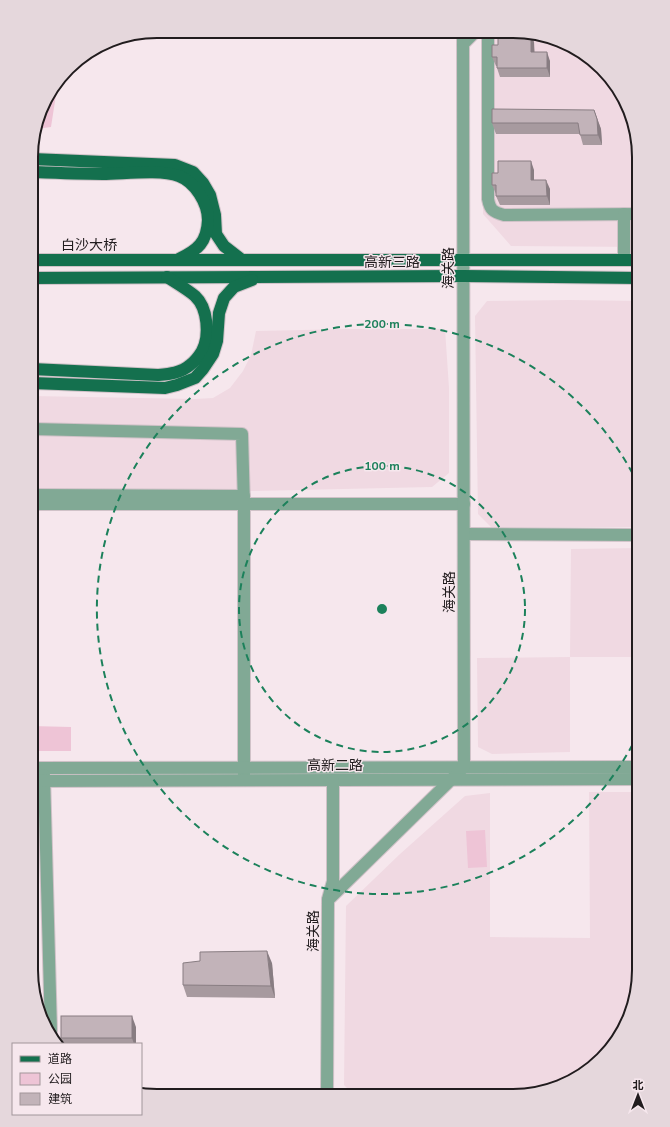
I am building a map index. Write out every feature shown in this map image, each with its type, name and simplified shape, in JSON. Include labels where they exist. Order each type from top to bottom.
[{"type":"main road","points":[[38,159],[175,165],[193,172],[203,183],[210,195],[215,215],[216,234],[224,246],[242,260]]},
{"type":"main road","points":[[38,172],[102,174],[162,173],[179,176],[193,185],[200,195],[208,213],[205,237],[200,246],[178,260]]},
{"type":"main road","name":"白沙大桥","points":[[38,260],[146,260]]},
{"type":"main road","name":"高新三路","points":[[146,260],[632,260]]},
{"type":"main road","name":"高新三路","points":[[38,278],[463,276],[632,278]]},
{"type":"main road","points":[[38,369],[158,375],[174,373],[190,366],[202,351],[205,339],[206,323],[204,309],[196,296],[167,277]]},
{"type":"main road","points":[[38,383],[165,388],[195,378],[204,369],[213,354],[219,313],[224,298],[234,287],[259,277]]},
{"type":"street","name":"海关路","points":[[327,1089],[328,900],[464,767],[463,38]]},
{"type":"street","points":[[463,44],[469,38]]},
{"type":"street","points":[[488,38],[488,199],[490,208],[495,213],[504,216],[632,214]]},
{"type":"street","points":[[624,214],[624,260]]},
{"type":"street","points":[[38,429],[242,434],[244,500],[244,780]]},
{"type":"street","points":[[38,495],[464,504]]},
{"type":"street","points":[[38,504],[244,500]]},
{"type":"street","points":[[464,534],[632,535]]},
{"type":"street","name":"高新二路","points":[[38,768],[632,767]]},
{"type":"street","points":[[44,768],[51,1024]]},
{"type":"street","name":"高新二路","points":[[38,781],[632,779]]},
{"type":"street","points":[[328,900],[333,881],[329,780]]},
{"type":"shaded area","points":[[484,38],[529,39],[559,47],[573,54],[586,63],[607,84],[616,97],[626,119],[632,149],[632,247],[511,246],[483,214]]},
{"type":"shaded area","points":[[487,301],[632,301],[632,527],[491,527],[478,514],[475,316]]},
{"type":"shaded area","points":[[445,329],[449,388],[449,473],[432,487],[252,491],[38,488],[38,396],[213,398],[230,388],[243,371],[251,355],[256,331]]},
{"type":"shaded area","points":[[632,548],[632,657],[570,657],[571,549]]},
{"type":"shaded area","points":[[570,657],[570,752],[492,754],[478,747],[477,658]]},
{"type":"shaded area","points":[[589,792],[632,792],[632,978],[630,993],[620,1023],[607,1043],[597,1054],[573,1073],[559,1080],[529,1088],[348,1089],[344,1085],[346,906],[400,854],[465,796],[490,793],[490,937],[590,938]]},
{"type":"green space","points":[[56,94],[51,127],[42,128],[50,104]]},
{"type":"green space","points":[[38,726],[71,727],[71,751],[38,751]]},
{"type":"green space","points":[[485,830],[487,867],[468,868],[466,831]]},
{"type":"building","points":[[498,38],[531,39],[531,52],[547,52],[547,68],[497,68],[497,57],[492,57],[492,45],[498,45]]},
{"type":"building","points":[[492,109],[594,110],[597,119],[598,135],[580,135],[578,123],[492,123]]},
{"type":"building","points":[[498,161],[531,161],[531,180],[546,180],[547,196],[496,196],[496,185],[492,185],[492,173],[498,173]]},
{"type":"building","points":[[267,951],[271,986],[183,985],[183,963],[200,961],[200,952]]},
{"type":"building","points":[[61,1016],[132,1016],[132,1038],[61,1038]]}]
